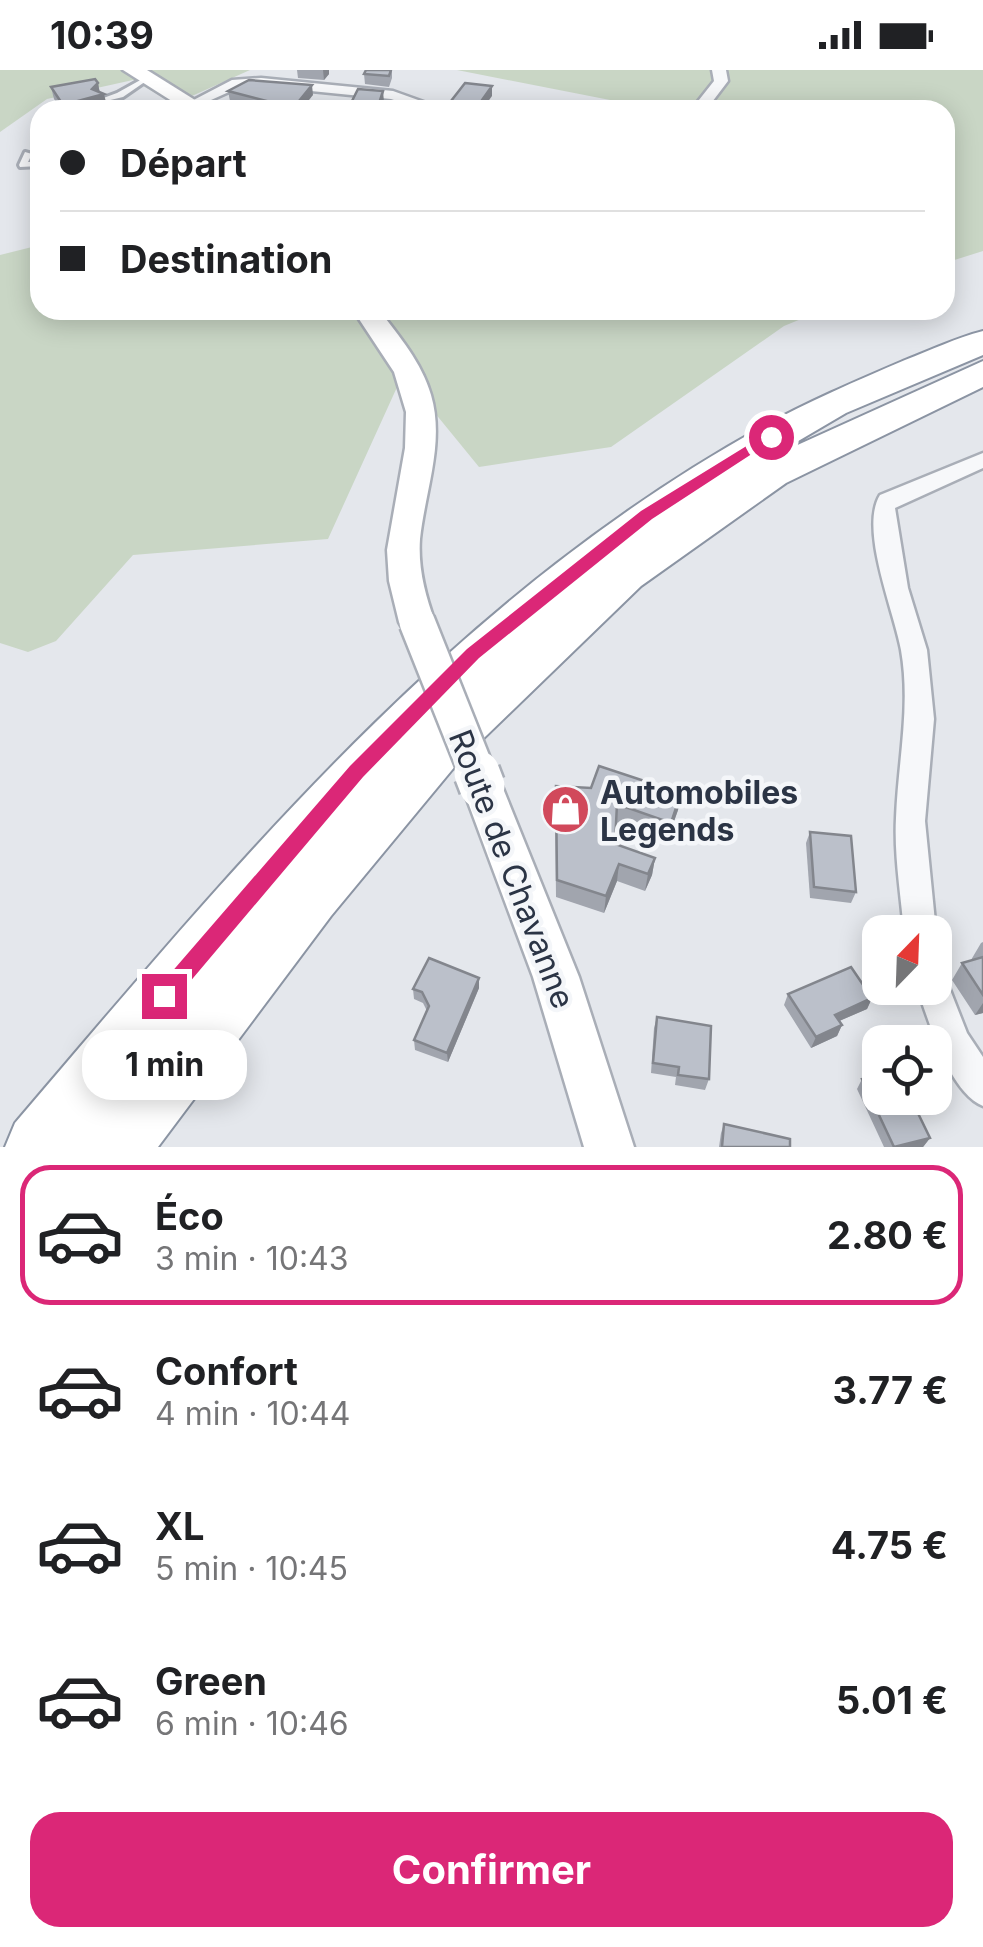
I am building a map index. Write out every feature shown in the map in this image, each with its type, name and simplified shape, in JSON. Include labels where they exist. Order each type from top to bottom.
[{"type":"highway","points":[[40,1147],[356,772],[415,710],[524,609],[646,515],[744,452],[849,397],[983,342]]},
{"type":"highway","points":[[115,1147],[310,897],[436,750],[625,575],[771,474],[983,372]]},
{"type":"main road","points":[[139,75],[174,100]]},
{"type":"main road","name":"Route de Chavanne","points":[[373,320],[403,364],[418,398],[420,439],[404,555],[408,596],[556,978],[608,1147]]},
{"type":"street","points":[[202,100],[260,70]]},
{"type":"street","points":[[706,100],[720,81],[719,70]]},
{"type":"street","points":[[237,83],[392,95],[407,100]]},
{"type":"street","points":[[918,915],[910,821],[920,719],[916,667],[896,588],[884,508],[888,500],[983,460]]},
{"type":"street","points":[[939,1005],[954,1043],[983,1090]]},
{"type":"lane","points":[[102,100],[120,95],[139,75]]},
{"type":"lane","points":[[28,154],[23,166],[30,165]]},
{"type":"green space","points":[[0,70],[250,70],[183,100],[167,100],[133,80],[30,100],[30,111],[0,132]]},
{"type":"green space","points":[[457,70],[983,70],[983,251],[955,260],[955,100],[610,100]]},
{"type":"green space","points":[[30,248],[30,320],[799,320],[784,326],[611,447],[479,467],[403,374],[328,539],[133,555],[56,641],[28,652],[0,643],[0,255]]},
{"type":"building","points":[[366,70],[391,70],[389,76],[364,74]]},
{"type":"building","points":[[95,79],[98,83],[92,89],[104,94],[60,100],[51,87]]},
{"type":"building","points":[[249,80],[312,85],[300,100],[263,100],[228,91]]},
{"type":"building","points":[[465,83],[492,86],[482,100],[452,100]]},
{"type":"building","points":[[358,89],[383,91],[380,100],[352,100]]},
{"type":"building","points":[[599,766],[681,793],[671,823],[617,804],[615,844],[655,858],[648,874],[619,864],[606,896],[557,880],[556,786],[591,788]]},
{"type":"building","points":[[810,832],[851,836],[856,892],[814,887]]},
{"type":"building","points":[[983,957],[983,995],[962,963]]},
{"type":"building","points":[[429,958],[479,978],[447,1053],[414,1040],[429,1006],[422,992],[413,989]]},
{"type":"building","points":[[851,967],[862,983],[862,1003],[835,1015],[842,1025],[816,1037],[788,994]]},
{"type":"building","points":[[657,1017],[711,1026],[709,1079],[678,1075],[679,1067],[653,1063]]},
{"type":"building","points":[[879,1115],[919,1115],[930,1138],[894,1147]]},
{"type":"building","points":[[724,1124],[790,1139],[790,1147],[722,1147]]},
{"type":"place","name":"Automobiles Legends","points":[[565,810]]},
{"type":"route","points":[[164,996],[356,772],[473,654],[524,609],[646,515],[771,437]]}]
